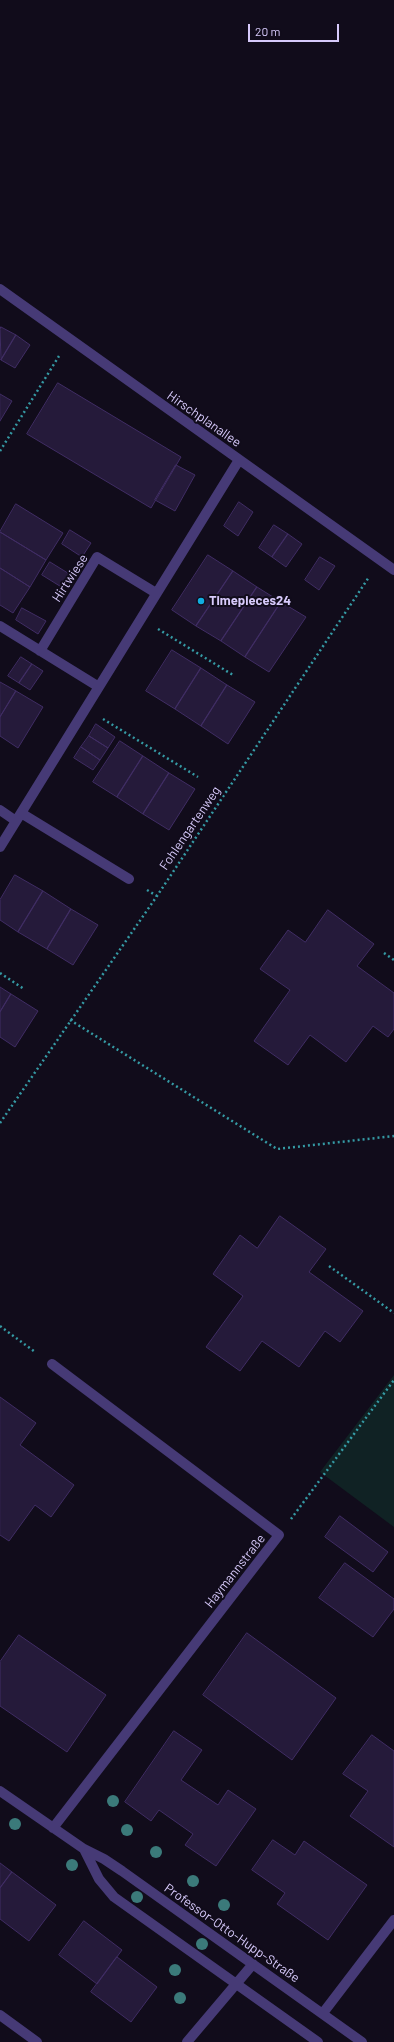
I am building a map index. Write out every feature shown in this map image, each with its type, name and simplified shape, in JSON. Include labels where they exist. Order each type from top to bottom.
[{"type":"street","name":"Hirschplanallee","points":[[0,289],[394,570]]},
{"type":"street","points":[[0,847],[239,460]]},
{"type":"street","name":"Hirtwiese","points":[[40,651],[97,557],[156,594]]},
{"type":"street","points":[[0,626],[99,687]]},
{"type":"street","points":[[0,810],[19,817],[129,879]]},
{"type":"street","name":"Haymannstraße","points":[[52,1364],[279,1535],[53,1828]]},
{"type":"street","name":"Professor-Otto-Hupp-Straße","points":[[0,1791],[84,1849],[104,1859],[122,1871],[362,2042]]},
{"type":"street","points":[[84,1849],[98,1879],[114,1897],[318,2042]]},
{"type":"street","points":[[323,2013],[394,1920]]},
{"type":"street","points":[[187,2042],[253,1964]]},
{"type":"street","points":[[0,2015],[37,2042]]},
{"type":"path","points":[[0,451],[70,339]]},
{"type":"path","name":"Fohlengartenweg","points":[[0,1123],[157,896],[380,560]]},
{"type":"path","points":[[141,618],[233,675]]},
{"type":"path","points":[[86,708],[198,777]]},
{"type":"path","points":[[384,953],[394,960]]},
{"type":"path","points":[[0,974],[24,989]]},
{"type":"path","points":[[70,1020],[277,1149],[394,1136]]},
{"type":"path","points":[[329,1266],[394,1313]]},
{"type":"path","points":[[0,1326],[52,1364]]},
{"type":"path","points":[[279,1535],[394,1380]]},
{"type":"shaded area","points":[[394,1375],[394,1527],[320,1472]]},
{"type":"building","points":[[1,327],[16,335],[1,360],[0,330]]},
{"type":"building","points":[[16,335],[30,345],[15,368],[1,360]]},
{"type":"building","points":[[58,383],[181,457],[151,508],[27,434]]},
{"type":"building","points":[[0,394],[12,401],[0,421]]},
{"type":"building","points":[[176,465],[195,475],[175,511],[155,500]]},
{"type":"building","points":[[239,502],[253,512],[238,536],[224,526]]},
{"type":"building","points":[[16,504],[63,533],[46,560],[0,532]]},
{"type":"building","points":[[274,525],[288,534],[272,557],[259,548]]},
{"type":"building","points":[[70,530],[91,543],[82,557],[62,544]]},
{"type":"building","points":[[0,532],[46,560],[30,587],[0,568]]},
{"type":"building","points":[[288,534],[302,544],[286,567],[272,557]]},
{"type":"building","points":[[208,555],[233,571],[196,626],[172,610]]},
{"type":"building","points":[[320,557],[335,566],[319,590],[305,580]]},
{"type":"building","points":[[50,562],[71,575],[63,588],[42,575]]},
{"type":"building","points":[[0,568],[30,587],[13,613],[0,605]]},
{"type":"building","points":[[233,571],[257,587],[221,641],[196,626]]},
{"type":"building","points":[[257,587],[281,602],[245,657],[221,641]]},
{"type":"building","points":[[281,602],[306,617],[269,672],[245,657]]},
{"type":"building","points":[[22,608],[46,621],[38,634],[16,620]]},
{"type":"building","points":[[172,650],[201,668],[175,709],[146,691]]},
{"type":"building","points":[[21,657],[32,664],[19,683],[8,676]]},
{"type":"building","points":[[32,664],[43,671],[30,690],[19,683]]},
{"type":"building","points":[[201,668],[227,685],[201,726],[175,709]]},
{"type":"building","points":[[0,682],[16,691],[0,717]]},
{"type":"building","points":[[227,685],[255,702],[228,744],[201,726]]},
{"type":"building","points":[[16,691],[43,707],[18,748],[0,736],[0,717]]},
{"type":"building","points":[[96,724],[115,737],[108,748],[89,736]]},
{"type":"building","points":[[89,736],[108,748],[100,760],[81,747]]},
{"type":"building","points":[[120,741],[143,756],[117,797],[93,782]]},
{"type":"building","points":[[81,747],[100,760],[93,770],[74,758]]},
{"type":"building","points":[[143,756],[169,773],[143,814],[117,797]]},
{"type":"building","points":[[169,773],[195,789],[169,830],[143,814]]},
{"type":"building","points":[[15,875],[43,891],[18,932],[0,920],[0,900]]},
{"type":"building","points":[[43,891],[71,909],[47,949],[18,932]]},
{"type":"building","points":[[71,909],[98,925],[73,965],[47,949]]},
{"type":"building","points":[[328,910],[374,944],[357,966],[394,993],[394,1029],[388,1037],[373,1026],[346,1062],[310,1035],[288,1065],[254,1041],[290,990],[260,969],[288,930],[305,942]]},
{"type":"building","points":[[0,987],[11,994],[0,1012]]},
{"type":"building","points":[[11,994],[38,1011],[15,1047],[0,1037],[0,1012]]},
{"type":"building","points":[[280,1216],[326,1249],[309,1272],[363,1311],[340,1342],[325,1331],[299,1367],[262,1341],[240,1371],[206,1347],[243,1296],[213,1274],[240,1235],[257,1248]]},
{"type":"building","points":[[0,1397],[36,1423],[20,1445],[74,1485],[51,1517],[35,1505],[9,1541],[0,1535]]},
{"type":"building","points":[[340,1516],[388,1552],[373,1572],[325,1537]]},
{"type":"building","points":[[345,1563],[394,1599],[394,1609],[373,1637],[319,1598]]},
{"type":"building","points":[[247,1633],[336,1698],[292,1760],[203,1695]]},
{"type":"building","points":[[19,1635],[106,1695],[67,1752],[0,1706],[0,1662]]},
{"type":"building","points":[[174,1731],[202,1750],[181,1780],[218,1805],[228,1790],[256,1809],[216,1866],[185,1845],[193,1834],[159,1810],[151,1821],[125,1802]]},
{"type":"building","points":[[372,1735],[394,1751],[394,1847],[350,1816],[368,1791],[343,1774]]},
{"type":"building","points":[[273,1840],[295,1855],[304,1841],[367,1885],[328,1940],[277,1904],[285,1893],[252,1870]]},
{"type":"building","points":[[0,1863],[12,1872],[0,1888]]},
{"type":"building","points":[[12,1872],[56,1905],[29,1941],[0,1919],[0,1888]]},
{"type":"building","points":[[84,1921],[122,1950],[97,1984],[59,1955]]},
{"type":"building","points":[[117,1957],[157,1987],[131,2022],[91,1992]]},
{"type":"place","name":"Timepieces24","points":[[201,601]]}]
